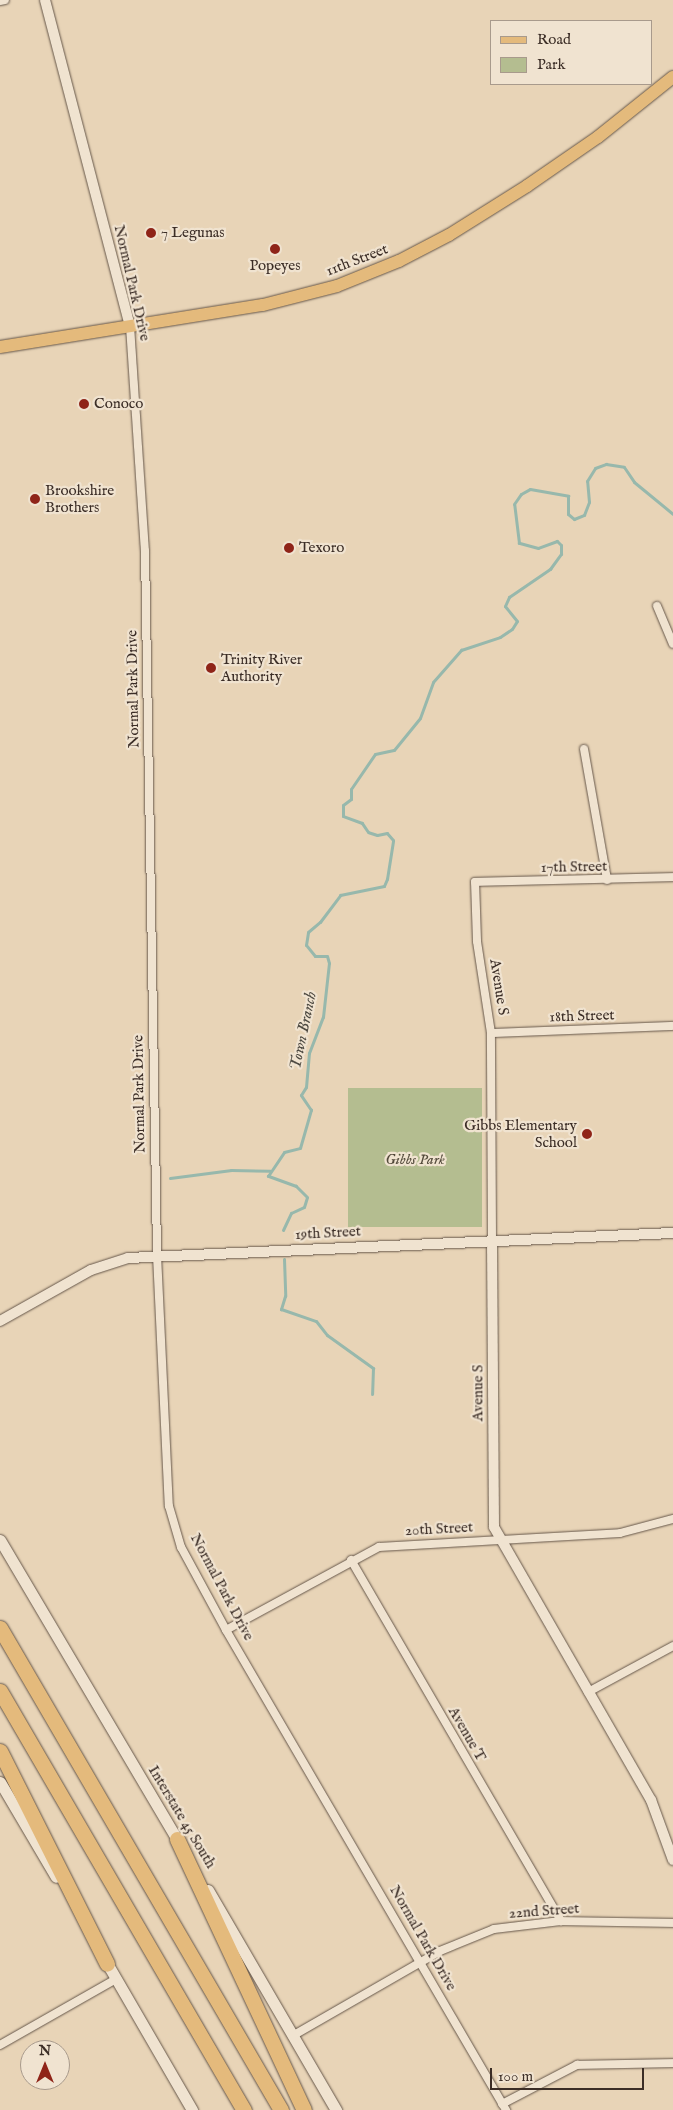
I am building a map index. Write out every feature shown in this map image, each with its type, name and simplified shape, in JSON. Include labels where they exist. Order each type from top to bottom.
[{"type":"highway","points":[[0,1628],[281,2110]]},
{"type":"highway","points":[[0,1691],[244,2110]]},
{"type":"highway","points":[[0,1751],[107,1964]]},
{"type":"highway","points":[[177,1839],[304,2110]]},
{"type":"main road","name":"11th Street","points":[[0,347],[264,305],[337,286],[399,261],[450,235],[598,138],[673,77]]},
{"type":"main road","name":"Interstate 45 South","points":[[0,1540],[294,2035],[336,2110]]},
{"type":"main road","points":[[0,1784],[192,2110]]},
{"type":"street","points":[[0,1],[5,0]]},
{"type":"street","name":"Normal Park Drive","points":[[45,0],[130,326],[146,580],[157,1256],[169,1506],[181,1547],[226,1630],[504,2107]]},
{"type":"street","points":[[657,606],[673,644]]},
{"type":"street","points":[[584,749],[607,880]]},
{"type":"street","name":"17th Street","points":[[475,882],[673,877]]},
{"type":"street","name":"Avenue S","points":[[475,882],[476,941],[492,1033],[494,1527],[651,1800],[673,1860]]},
{"type":"street","name":"18th Street","points":[[492,1033],[673,1026]]},
{"type":"street","name":"19th Street","points":[[0,1321],[100,1266],[128,1258],[673,1233]]},
{"type":"street","name":"20th Street","points":[[226,1630],[351,1560],[379,1547],[620,1533],[673,1520]]},
{"type":"street","name":"Avenue T","points":[[351,1560],[561,1921]]},
{"type":"street","points":[[588,1692],[673,1646]]},
{"type":"street","name":"22nd Street","points":[[294,2035],[420,1962],[463,1940],[494,1929],[561,1921],[673,1923]]},
{"type":"street","points":[[0,2045],[116,1979]]},
{"type":"street","points":[[504,2107],[577,2065],[673,2063]]},
{"type":"green space","name":"Gibbs Park","points":[[348,1088],[482,1088],[482,1227],[348,1227]]},
{"type":"waterway","name":"Town Branch","points":[[283,1230],[291,1213],[304,1207],[307,1197],[296,1186],[268,1176],[284,1152],[300,1148],[311,1110],[301,1095],[306,1087],[309,1053],[323,1017],[329,963],[327,956],[315,956],[306,945],[308,932],[320,922],[340,895],[384,886],[387,879],[393,840],[387,833],[377,835],[368,832],[362,823],[343,816],[343,805],[351,799],[351,789],[375,754],[394,750],[420,718],[433,682],[461,650],[500,637],[512,629],[517,621],[505,606],[509,597],[550,569],[561,554],[561,545],[557,541],[538,548],[519,543],[514,504],[521,494],[530,489],[568,496],[568,514],[574,519],[584,515],[589,502],[587,481],[595,468],[606,464],[624,467],[634,482],[673,514]]},
{"type":"waterway","points":[[170,1178],[231,1170],[270,1171]]},
{"type":"waterway","name":"Town Branch","points":[[284,1259],[285,1296],[281,1309],[316,1321],[327,1335],[373,1368],[372,1394]]},
{"type":"place","name":"7 Legunas","points":[[151,233]]},
{"type":"place","name":"Popeyes","points":[[275,249]]},
{"type":"place","name":"Conoco","points":[[84,404]]},
{"type":"place","name":"Brookshire Brothers","points":[[35,499]]},
{"type":"place","name":"Texoro","points":[[289,548]]},
{"type":"place","name":"Trinity River Authority","points":[[211,668]]},
{"type":"place","name":"Gibbs Elementary School","points":[[587,1134]]}]
